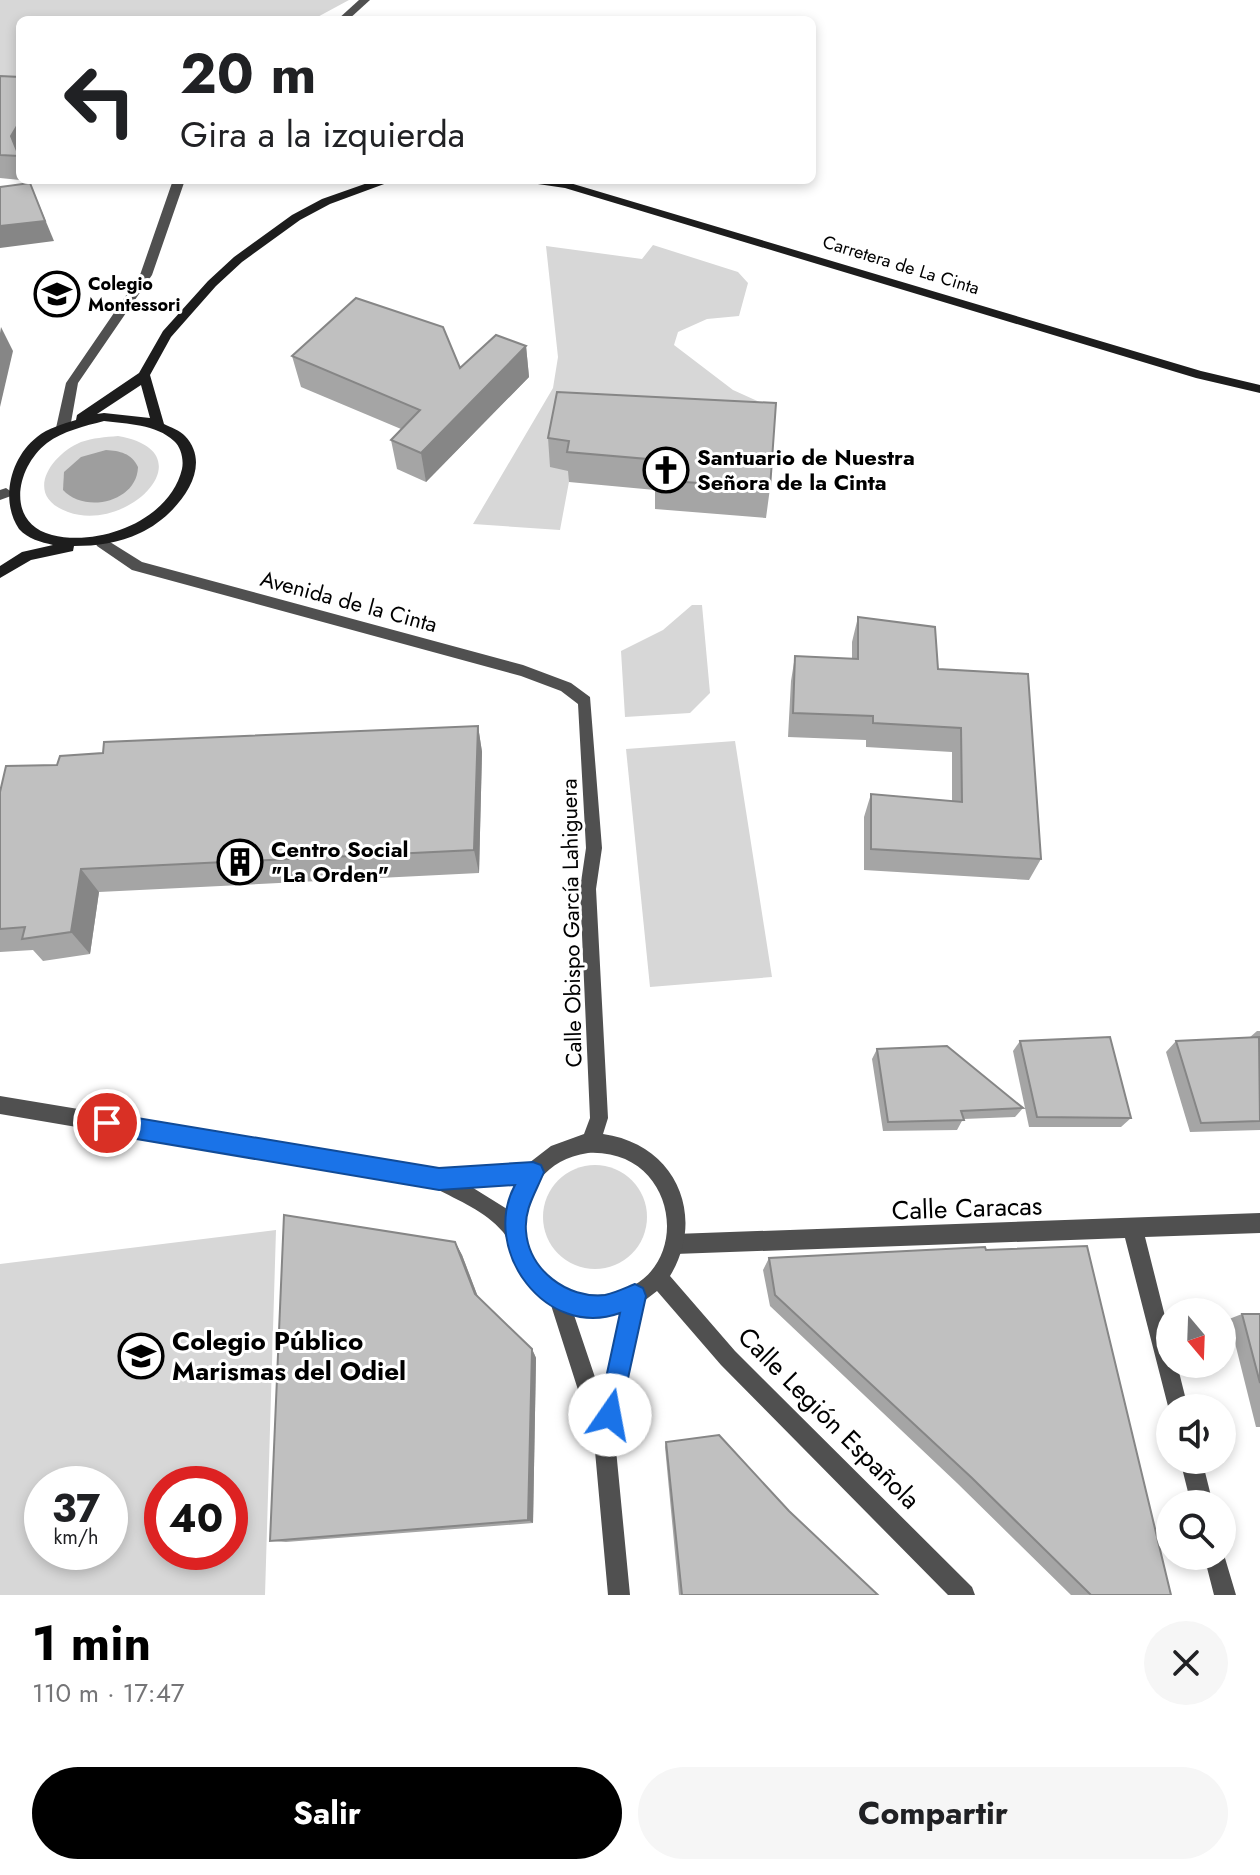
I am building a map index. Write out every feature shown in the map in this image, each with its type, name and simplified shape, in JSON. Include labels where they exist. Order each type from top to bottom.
[{"type":"main road","points":[[79,544],[51,541],[28,531],[12,514],[4,501],[11,474],[23,456],[41,440],[69,426],[144,375],[166,335],[253,248],[295,217],[333,195],[374,184]]},
{"type":"main road","name":"Carretera de La Cinta","points":[[550,184],[596,194],[1200,375],[1260,389]]},
{"type":"main road","points":[[144,375],[158,423]]},
{"type":"main road","points":[[0,573],[27,556],[102,542],[162,516],[181,497],[190,476],[190,456],[179,437],[158,423],[133,417],[104,417],[69,426]]},
{"type":"street","points":[[347,16],[365,0]]},
{"type":"street","points":[[69,426],[72,383],[146,275],[178,184]]},
{"type":"street","name":"Avenida de la Cinta","points":[[102,542],[137,566],[523,671],[566,687],[585,701]]},
{"type":"street","name":"Calle Obispo García Lahiguera","points":[[585,701],[594,848],[588,889],[599,1118],[591,1143]]},
{"type":"street","points":[[0,1105],[439,1179],[533,1172]]},
{"type":"street","points":[[611,1142],[636,1151],[657,1167],[671,1190],[678,1217],[675,1244],[658,1277],[635,1296],[607,1306],[579,1305],[558,1297],[533,1277],[521,1254],[515,1230],[519,1200],[533,1172],[556,1152],[591,1143],[611,1142]]},
{"type":"street","points":[[439,1179],[493,1209],[515,1230]]},
{"type":"street","name":"Calle Caracas","points":[[675,1244],[1260,1223]]},
{"type":"street","points":[[1133,1229],[1174,1394]]},
{"type":"street","name":"Calle Legión Española","points":[[658,1277],[728,1358],[964,1595]]},
{"type":"street","points":[[605,1440],[635,1296]]},
{"type":"street","points":[[558,1297],[605,1440],[619,1595]]},
{"type":"street","points":[[1219,1570],[1225,1595]]},
{"type":"shaded area","points":[[0,0],[349,0],[319,16],[16,16],[16,93],[0,96]]},
{"type":"shaded area","points":[[653,245],[738,272],[748,283],[739,316],[707,319],[678,332],[674,345],[733,390],[766,405],[571,471],[560,530],[473,524],[553,388],[558,357],[546,246],[642,259]]},
{"type":"shaded area","points":[[118,436],[144,445],[157,458],[158,473],[150,488],[134,502],[114,512],[91,516],[68,512],[54,505],[44,486],[51,466],[60,456],[81,442]]},
{"type":"shaded area","points":[[106,450],[125,454],[138,467],[129,489],[108,501],[96,502],[72,497],[63,490],[64,472],[81,457]]},
{"type":"shaded area","points":[[692,605],[702,605],[710,693],[690,713],[625,717],[621,651],[663,630]]},
{"type":"shaded area","points":[[735,741],[772,977],[650,987],[626,749]]},
{"type":"shaded area","points":[[595,1165],[615,1169],[632,1180],[643,1197],[647,1217],[643,1237],[632,1254],[615,1265],[595,1269],[575,1265],[558,1254],[547,1237],[543,1217],[547,1197],[558,1180],[575,1169]]},
{"type":"shaded area","name":"Colegio Público Marismas del Odiel","points":[[276,1230],[265,1595],[0,1595],[0,1264]]},
{"type":"building","points":[[0,76],[16,77],[16,128],[11,136],[16,156],[0,155]]},
{"type":"building","points":[[30,184],[45,221],[0,226],[0,187]]},
{"type":"building","points":[[356,298],[443,327],[460,368],[496,335],[526,346],[421,453],[391,440],[420,410],[292,356]]},
{"type":"building","points":[[557,392],[776,403],[770,488],[656,480],[659,460],[567,452],[569,441],[548,438]]},
{"type":"building","points":[[858,617],[935,627],[938,669],[1028,674],[1041,859],[871,849],[871,794],[962,802],[961,728],[873,723],[873,716],[793,713],[795,656],[858,659]]},
{"type":"building","name":"Centro Social \"La Orden\"","points":[[478,726],[474,850],[81,869],[71,932],[22,939],[25,927],[0,929],[0,792],[6,766],[57,765],[60,756],[103,753],[104,742]]},
{"type":"building","points":[[1110,1037],[1131,1118],[1037,1117],[1020,1041]]},
{"type":"building","points":[[1259,1037],[1260,1121],[1201,1123],[1176,1041]]},
{"type":"building","points":[[947,1046],[1023,1108],[961,1111],[964,1120],[888,1122],[877,1049]]},
{"type":"building","points":[[284,1215],[455,1242],[475,1294],[532,1349],[528,1520],[270,1541]]},
{"type":"building","points":[[1087,1246],[1156,1533],[1156,1570],[1165,1570],[1171,1595],[1091,1595],[972,1478],[775,1295],[769,1258],[985,1247],[986,1250]]},
{"type":"building","points":[[1242,1314],[1260,1314],[1260,1383]]},
{"type":"building","points":[[719,1435],[789,1511],[878,1595],[682,1595],[666,1442]]},
{"type":"place","name":"Colegio Montessori","points":[[57,294]]},
{"type":"place","name":"Santuario de Nuestra Señora de la Cinta","points":[[666,470]]},
{"type":"place","name":"Centro Social \"La Orden\"","points":[[240,862]]},
{"type":"place","name":"Colegio Público Marismas del Odiel","points":[[141,1356]]},
{"type":"route","points":[[107,1123],[439,1179],[533,1172],[519,1200],[515,1230],[521,1254],[533,1277],[558,1297],[579,1305],[607,1306],[635,1296],[610,1415]]}]
